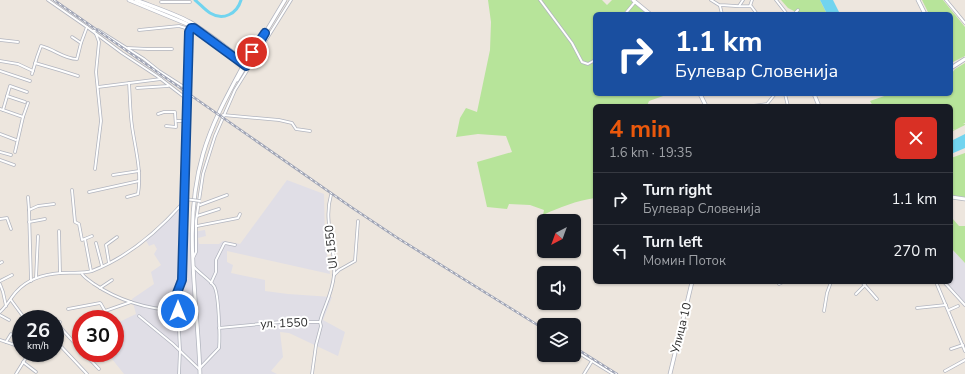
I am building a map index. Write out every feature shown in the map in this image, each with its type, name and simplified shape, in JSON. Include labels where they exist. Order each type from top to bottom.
[{"type":"street","points":[[48,0],[161,79],[168,86],[187,99]]},
{"type":"street","points":[[129,0],[174,17],[189,27],[208,34],[240,57],[245,58],[250,55],[265,33]]},
{"type":"street","points":[[136,0],[185,20],[189,27],[182,280],[177,293],[180,350],[179,374]]},
{"type":"street","points":[[223,104],[285,0]]},
{"type":"street","points":[[193,258],[196,252],[197,216],[207,157],[223,115],[235,90],[291,0]]},
{"type":"street","points":[[540,0],[572,42],[582,62],[588,64],[593,61]]},
{"type":"street","points":[[711,0],[720,6],[750,6],[756,12]]},
{"type":"street","points":[[739,6],[743,0]]},
{"type":"street","points":[[750,6],[752,0]]},
{"type":"street","points":[[776,0],[785,12]]},
{"type":"street","points":[[918,0],[924,12]]},
{"type":"street","points":[[946,0],[965,23]]},
{"type":"street","points":[[161,2],[190,1]]},
{"type":"street","points":[[626,12],[634,1],[648,12]]},
{"type":"street","points":[[720,6],[722,12]]},
{"type":"street","points":[[185,20],[190,16]]},
{"type":"street","points":[[139,30],[174,26],[194,28],[234,58],[240,63],[242,68],[223,104],[209,136],[199,170],[194,202],[192,228],[193,258],[200,374]]},
{"type":"street","points":[[0,61],[18,64],[32,73],[41,46],[48,47],[65,56],[75,59],[78,58],[81,43],[87,27]]},
{"type":"street","points":[[189,27],[194,28]]},
{"type":"street","points":[[93,31],[98,30],[187,89]]},
{"type":"street","points":[[95,169],[101,121],[96,72],[99,42],[96,33]]},
{"type":"street","points":[[208,34],[247,65]]},
{"type":"street","points":[[72,37],[81,43]]},
{"type":"street","points":[[0,40],[18,42]]},
{"type":"street","points":[[127,48],[172,49]]},
{"type":"street","points":[[234,58],[247,65]]},
{"type":"street","points":[[953,66],[965,60]]},
{"type":"street","points":[[35,64],[78,76]]},
{"type":"street","points":[[0,71],[30,81]]},
{"type":"street","points":[[98,87],[161,79]]},
{"type":"street","points":[[127,197],[138,194],[139,181],[132,125],[129,83]]},
{"type":"street","points":[[4,110],[10,86],[27,92]]},
{"type":"street","points":[[137,88],[168,86]]},
{"type":"street","points":[[7,96],[25,102]]},
{"type":"street","points":[[766,104],[773,96]]},
{"type":"street","points":[[15,152],[23,117],[28,103]]},
{"type":"street","points":[[0,109],[23,117]]},
{"type":"street","points":[[158,114],[164,112],[175,112],[177,121],[176,127],[166,126]]},
{"type":"street","points":[[223,115],[279,120],[292,123],[296,129],[310,131]]},
{"type":"street","points":[[177,121],[186,121]]},
{"type":"street","points":[[0,134],[16,140]]},
{"type":"street","points":[[0,152],[11,155]]},
{"type":"street","points":[[0,160],[14,165]]},
{"type":"street","points":[[113,175],[138,171]]},
{"type":"street","points":[[89,192],[139,181]]},
{"type":"street","points":[[72,190],[75,222],[79,224],[82,240],[85,239]]},
{"type":"street","points":[[200,205],[227,195]]},
{"type":"street","name":"Ul 1550","points":[[320,322],[331,290],[334,275],[328,216],[328,204],[331,195]]},
{"type":"street","points":[[28,197],[31,280]]},
{"type":"street","points":[[953,197],[965,199]]},
{"type":"street","points":[[185,199],[200,200]]},
{"type":"street","points":[[8,320],[0,314],[17,290],[31,280],[60,273],[82,273],[91,271],[109,263],[133,248],[164,223],[185,199]]},
{"type":"street","points":[[29,210],[38,206],[54,204]]},
{"type":"street","points":[[197,216],[219,209]]},
{"type":"street","points":[[196,226],[238,218],[240,214]]},
{"type":"street","points":[[0,219],[8,218],[11,230]]},
{"type":"street","points":[[29,222],[45,219]]},
{"type":"street","points":[[334,275],[339,270],[355,261],[358,221]]},
{"type":"street","points":[[59,231],[60,273]]},
{"type":"street","points":[[36,278],[38,236]]},
{"type":"street","points":[[85,239],[92,236]]},
{"type":"street","points":[[109,263],[105,246],[117,238]]},
{"type":"street","points":[[85,239],[91,271]]},
{"type":"street","points":[[96,243],[102,266]]},
{"type":"street","points":[[211,283],[216,272],[216,260],[224,244],[235,245]]},
{"type":"street","points":[[194,268],[217,290],[219,348],[200,369]]},
{"type":"street","points":[[82,273],[100,288],[131,302],[178,311]]},
{"type":"street","points":[[0,281],[12,275]]},
{"type":"street","points":[[100,288],[112,280]]},
{"type":"street","points":[[0,284],[6,307]]},
{"type":"street","name":"Улица 10","points":[[670,374],[692,284]]},
{"type":"street","points":[[824,311],[830,284]]},
{"type":"street","points":[[937,284],[965,351]]},
{"type":"street","points":[[946,284],[965,305]]},
{"type":"street","points":[[856,294],[865,285],[878,299]]},
{"type":"street","points":[[11,300],[19,310]]},
{"type":"street","points":[[68,309],[100,303],[105,311],[131,302]]},
{"type":"street","points":[[917,308],[946,305]]},
{"type":"street","points":[[949,310],[958,306]]},
{"type":"street","points":[[139,316],[180,350],[200,369]]},
{"type":"street","name":"ул. 1550","points":[[219,328],[279,322],[320,322],[321,326],[315,349],[312,374]]},
{"type":"street","points":[[64,331],[72,340]]},
{"type":"street","points":[[6,342],[11,334]]},
{"type":"street","points":[[0,340],[12,344]]},
{"type":"street","points":[[951,349],[963,345]]},
{"type":"street","points":[[64,349],[88,374]]},
{"type":"street","points":[[581,354],[613,374]]},
{"type":"street","points":[[945,371],[965,360]]},
{"type":"street","points":[[584,374],[592,361]]},
{"type":"street","points":[[16,374],[23,362],[36,372]]},
{"type":"street","points":[[93,362],[100,369]]},
{"type":"shaded area","points":[[287,180],[324,194],[325,240],[330,274],[227,251],[227,262],[233,265],[231,273],[265,280],[265,291],[332,297],[323,320],[345,332],[338,356],[289,333],[280,332],[283,357],[271,371],[277,374],[124,374],[114,362],[124,362],[124,320],[136,314],[132,299],[154,284],[151,272],[161,265],[154,254],[157,249],[154,244],[149,246],[145,239],[183,204],[186,207],[186,233],[205,230],[206,236],[198,238],[199,244],[219,244],[223,241],[240,244]]},
{"type":"shaded area","points":[[953,250],[965,263],[965,305],[955,295],[955,292],[952,292],[946,284],[953,284]]},
{"type":"green space","points":[[488,0],[602,0],[607,5],[612,0],[630,0],[645,12],[593,12],[593,96],[663,96],[649,101],[648,104],[593,104],[593,198],[568,205],[545,214],[543,214],[544,210],[530,205],[509,204],[507,209],[487,207],[477,162],[512,152],[506,136],[478,134],[456,137],[460,118],[466,108],[477,112],[490,50],[491,22]]},
{"type":"green space","points":[[781,0],[820,0],[826,12],[796,12],[788,8]]},
{"type":"green space","points":[[922,0],[943,0],[953,12],[928,12]]},
{"type":"green space","points":[[953,12],[965,27],[965,56],[953,62]]},
{"type":"green space","points":[[965,63],[965,123],[963,124],[965,125],[953,131],[955,129],[953,130],[953,104],[872,104],[870,101],[884,96],[953,96],[953,72]]},
{"type":"green space","points":[[965,153],[965,197],[953,196],[953,157]]},
{"type":"green space","points":[[953,219],[959,226],[965,226],[965,263],[953,250]]},
{"type":"water","points":[[820,0],[833,0],[839,12],[826,12]]},
{"type":"water","points":[[965,134],[965,148],[953,153],[953,140]]},
{"type":"waterway","points":[[195,0],[210,13],[220,16],[229,15],[233,12],[241,0]]},
{"type":"railway","points":[[54,0],[351,207],[396,237],[537,325]]},
{"type":"railway","points":[[581,351],[617,374]]},
{"type":"route","points":[[178,311],[177,293],[182,280],[189,32],[191,28],[194,28],[246,66],[265,33],[252,52]]}]
